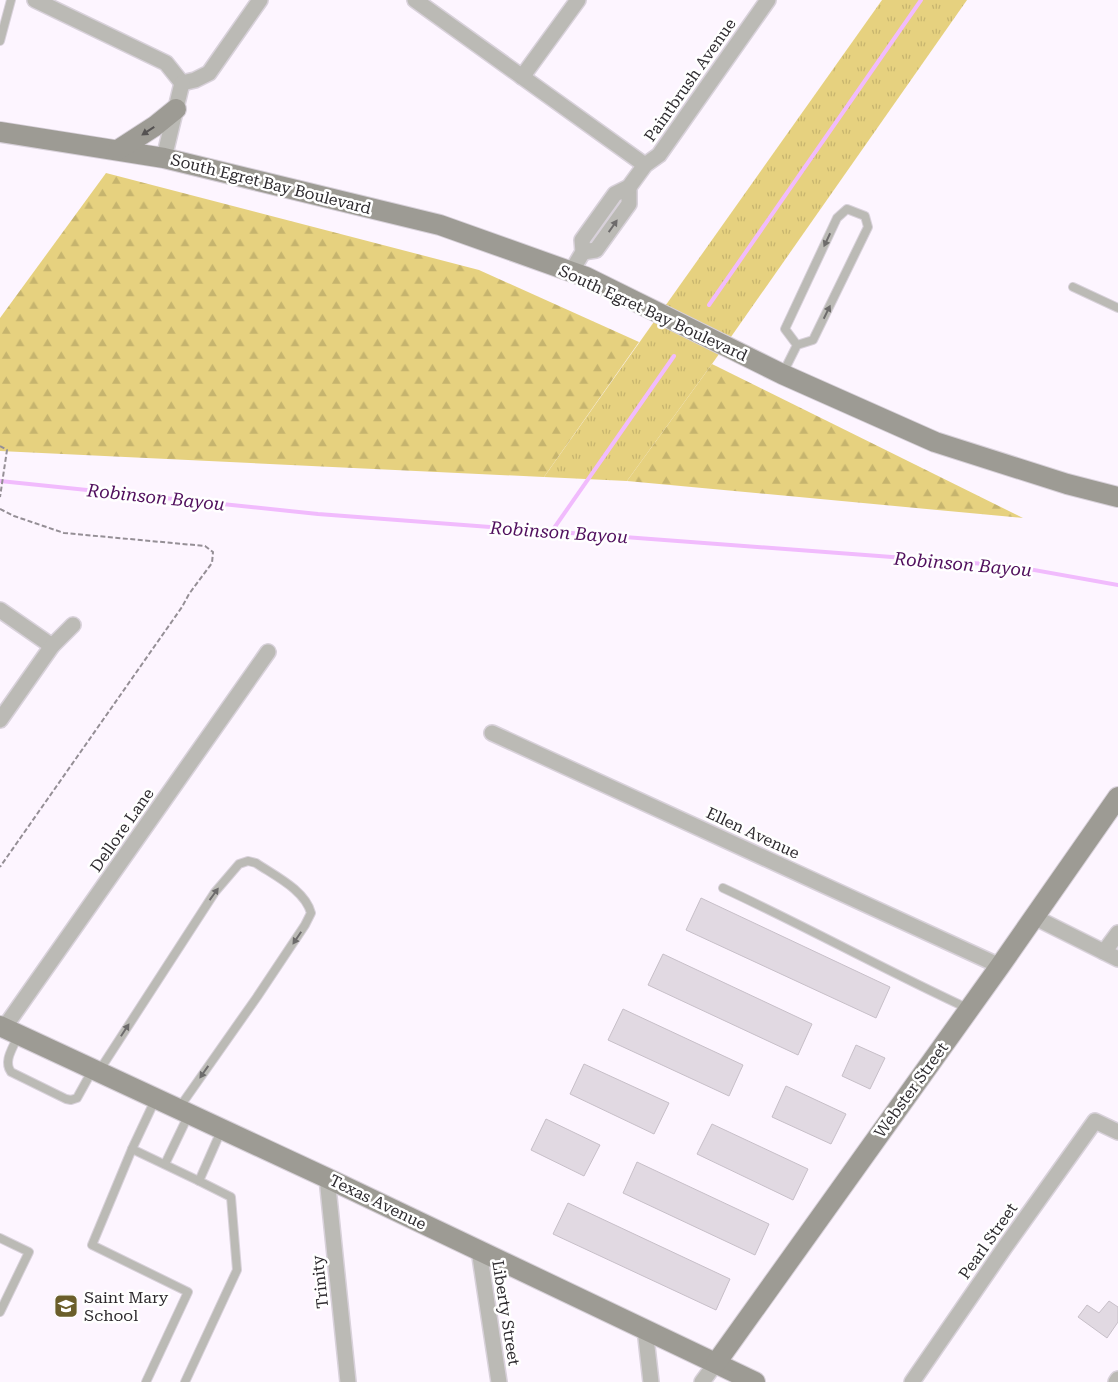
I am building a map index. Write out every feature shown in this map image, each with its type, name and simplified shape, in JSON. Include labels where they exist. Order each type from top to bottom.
[{"type":"street","points":[[35,0],[166,63],[182,83]]},
{"type":"street","points":[[182,83],[209,74],[260,0]]},
{"type":"street","points":[[415,0],[645,165]]},
{"type":"street","points":[[522,77],[578,0]]},
{"type":"street","name":"Paintbrush Avenue","points":[[571,272],[582,252],[582,240],[615,194],[629,187],[645,165],[659,155],[768,0]]},
{"type":"street","points":[[164,158],[182,83]]},
{"type":"street","points":[[118,150],[155,126],[176,109]]},
{"type":"street","name":"South Egret Bay Boulevard","points":[[0,132],[164,158],[440,225],[586,277],[782,374],[935,442],[1067,484],[1118,497]]},
{"type":"street","points":[[0,610],[52,646]]},
{"type":"street","points":[[0,720],[52,646],[72,625]]},
{"type":"street","name":"Dellore Lane","points":[[8,1029],[268,652]]},
{"type":"street","name":"Ellen Avenue","points":[[492,732],[1000,966]]},
{"type":"street","name":"Webster Street","points":[[702,1382],[1000,966],[1118,797]]},
{"type":"street","points":[[1034,918],[1111,956],[1118,933]]},
{"type":"street","name":"Texas Avenue","points":[[8,1029],[327,1178],[755,1382]]},
{"type":"street","name":"Pearl Street","points":[[912,1382],[1004,1248],[1095,1121],[1118,1132]]},
{"type":"street","name":"Trinity","points":[[327,1178],[348,1382]]},
{"type":"street","name":"Liberty Street","points":[[478,1250],[499,1382]]},
{"type":"street","points":[[645,1329],[651,1382]]},
{"type":"lane","points":[[0,41],[11,0]]},
{"type":"lane","points":[[782,374],[797,345],[813,340],[868,227],[865,216],[848,209],[837,218],[785,329],[797,345]]},
{"type":"lane","points":[[1073,287],[1118,308]]},
{"type":"lane","points":[[8,1029],[7,1067],[11,1072],[66,1099],[77,1098],[215,892],[239,864],[248,861],[256,863],[303,896],[309,904],[311,913],[305,925],[184,1111],[165,1164]]},
{"type":"lane","points":[[723,888],[969,1009]]},
{"type":"lane","points":[[146,1382],[188,1292],[92,1245],[132,1149],[156,1098]]},
{"type":"lane","points":[[200,1181],[222,1129]]},
{"type":"lane","points":[[132,1149],[232,1197],[237,1270],[185,1382]]},
{"type":"lane","points":[[0,1238],[29,1252],[0,1312]]},
{"type":"path","points":[[0,446],[7,450],[0,497]]},
{"type":"path","points":[[0,509],[14,516],[64,533],[205,546],[213,552],[212,564],[0,867]]},
{"type":"green space","points":[[882,0],[967,0],[712,364],[627,481],[544,477]]},
{"type":"green space","points":[[106,173],[479,270],[639,342],[544,477],[0,451],[0,318]]},
{"type":"green space","points":[[712,364],[1023,518],[627,481]]},
{"type":"building","points":[[701,898],[890,987],[876,1018],[686,930]]},
{"type":"building","points":[[663,954],[812,1024],[798,1055],[648,985]]},
{"type":"building","points":[[623,1009],[743,1065],[729,1096],[608,1040]]},
{"type":"building","points":[[856,1045],[885,1058],[870,1089],[842,1076]]},
{"type":"building","points":[[584,1064],[669,1103],[654,1134],[570,1094]]},
{"type":"building","points":[[786,1086],[846,1114],[831,1144],[772,1117]]},
{"type":"building","points":[[546,1119],[600,1145],[584,1176],[531,1150]]},
{"type":"building","points":[[712,1124],[808,1169],[793,1200],[697,1154]]},
{"type":"building","points":[[637,1162],[769,1224],[755,1255],[623,1193]]},
{"type":"building","points":[[568,1203],[730,1279],[716,1310],[553,1234]]},
{"type":"building","points":[[1109,1301],[1118,1307],[1118,1322],[1107,1338],[1078,1317],[1087,1305],[1099,1313]]},
{"type":"waterway","points":[[709,305],[921,0]]},
{"type":"waterway","points":[[552,531],[674,356]]},
{"type":"waterway","name":"Robinson Bayou","points":[[0,481],[318,514],[1012,566],[1118,585]]},
{"type":"place","name":"Saint Mary School","points":[[66,1306]]}]
